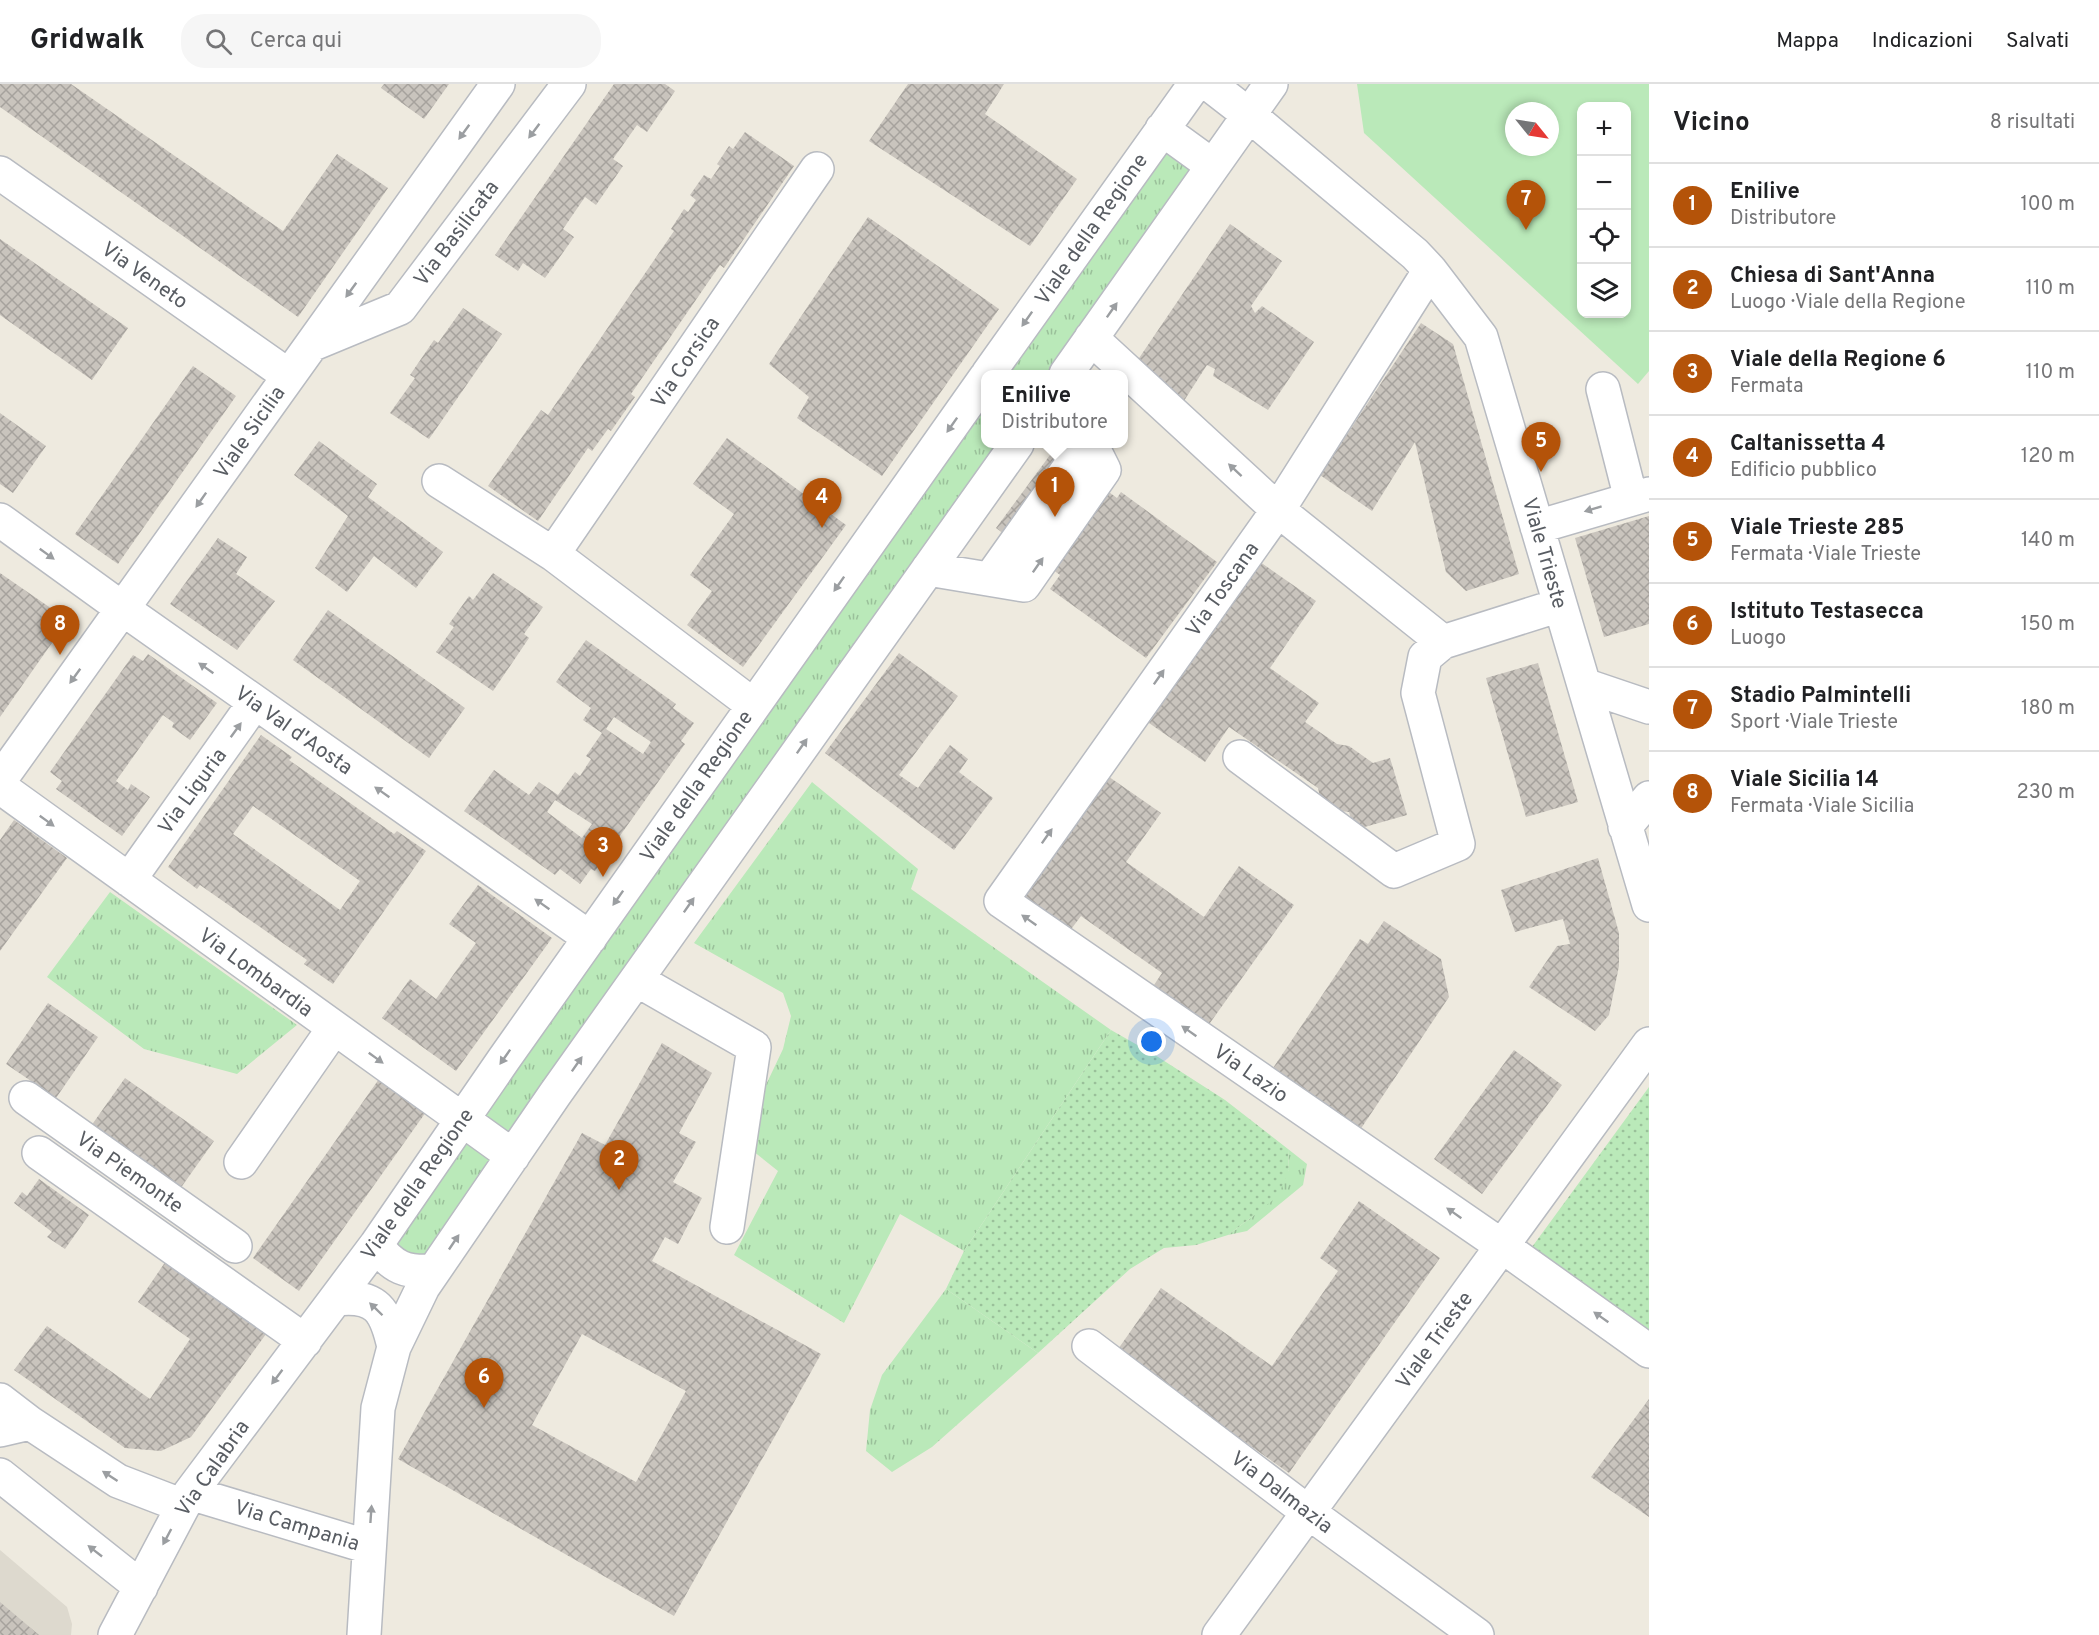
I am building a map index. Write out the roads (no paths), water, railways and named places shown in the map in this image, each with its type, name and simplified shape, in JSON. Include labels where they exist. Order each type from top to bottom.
[{"type":"street","name":"Viale Sicilia","points":[[0,780],[498,84]]},
{"type":"street","name":"Via Basilicata","points":[[313,344],[400,308],[569,84]]},
{"type":"street","name":"Viale della Regione","points":[[991,370],[1195,84]]},
{"type":"street","name":"Viale Trieste","points":[[1209,84],[1415,254],[1481,337],[1649,905]]},
{"type":"street","points":[[1069,370],[1271,84]]},
{"type":"street","points":[[1162,129],[1213,166]]},
{"type":"street","name":"Via Corsica","points":[[553,554],[817,170]]},
{"type":"street","name":"Via Veneto","points":[[0,173],[289,376]]},
{"type":"street","name":"Via Toscana","points":[[1001,901],[1278,510],[1430,270]]},
{"type":"street","points":[[1091,338],[1126,370]]},
{"type":"street","points":[[1128,372],[1278,510],[1443,642]]},
{"type":"street","name":"Viale della Regione","points":[[331,1306],[981,384]]},
{"type":"street","points":[[1537,527],[1640,496],[1603,389]]},
{"type":"street","points":[[364,1635],[378,1408],[394,1347],[423,1287],[637,980],[1014,448]]},
{"type":"street","points":[[990,579],[1083,448]]},
{"type":"street","points":[[928,569],[1024,585],[1104,470],[1093,448]]},
{"type":"street","points":[[439,481],[553,554],[753,705]]},
{"type":"street","name":"Via Val d'Aosta","points":[[0,520],[590,938]]},
{"type":"street","points":[[1240,758],[1394,871],[1458,844],[1418,693],[1425,657],[1443,642],[1560,605]]},
{"type":"street","points":[[1584,685],[1649,707]]},
{"type":"street","name":"Via Liguria","points":[[129,880],[255,702]]},
{"type":"street","name":"Via Lombardia","points":[[0,787],[513,1156]]},
{"type":"street","points":[[1625,827],[1649,798]]},
{"type":"street","name":"Via Lazio","points":[[1001,901],[1502,1246],[1649,1351]]},
{"type":"street","points":[[637,980],[754,1047],[727,1227]]},
{"type":"street","points":[[241,1162],[334,1028]]},
{"type":"street","name":"Viale Trieste","points":[[1219,1635],[1649,1044]]},
{"type":"street","name":"Via Piemonte","points":[[26,1098],[235,1246]]},
{"type":"street","points":[[39,1153],[305,1341]]},
{"type":"street","points":[[376,1245],[387,1258],[401,1268],[417,1272],[435,1271]]},
{"type":"street","points":[[331,1306],[354,1297],[374,1304],[389,1323],[394,1347]]},
{"type":"street","name":"Via Calabria","points":[[116,1635],[186,1499],[331,1306]]},
{"type":"street","name":"Via Dalmazia","points":[[1089,1346],[1308,1512],[1477,1635]]},
{"type":"street","name":"Via Campania","points":[[0,1400],[15,1427],[118,1481],[369,1547]]},
{"type":"street","points":[[0,1475],[141,1587]]},
{"type":"place","name":"Stadio Palmintelli","points":[[1526,230]]},
{"type":"place","name":"Viale Trieste 285","points":[[1541,472]]},
{"type":"place","name":"Enilive","points":[[1055,517]]},
{"type":"place","name":"Caltanissetta 4","points":[[822,528]]},
{"type":"place","name":"Viale Sicilia 14","points":[[60,655]]},
{"type":"place","name":"Viale della Regione 6","points":[[603,877]]},
{"type":"place","name":"Chiesa di Sant'Anna","points":[[619,1190]]},
{"type":"place","name":"Istituto Testasecca","points":[[484,1408]]}]
